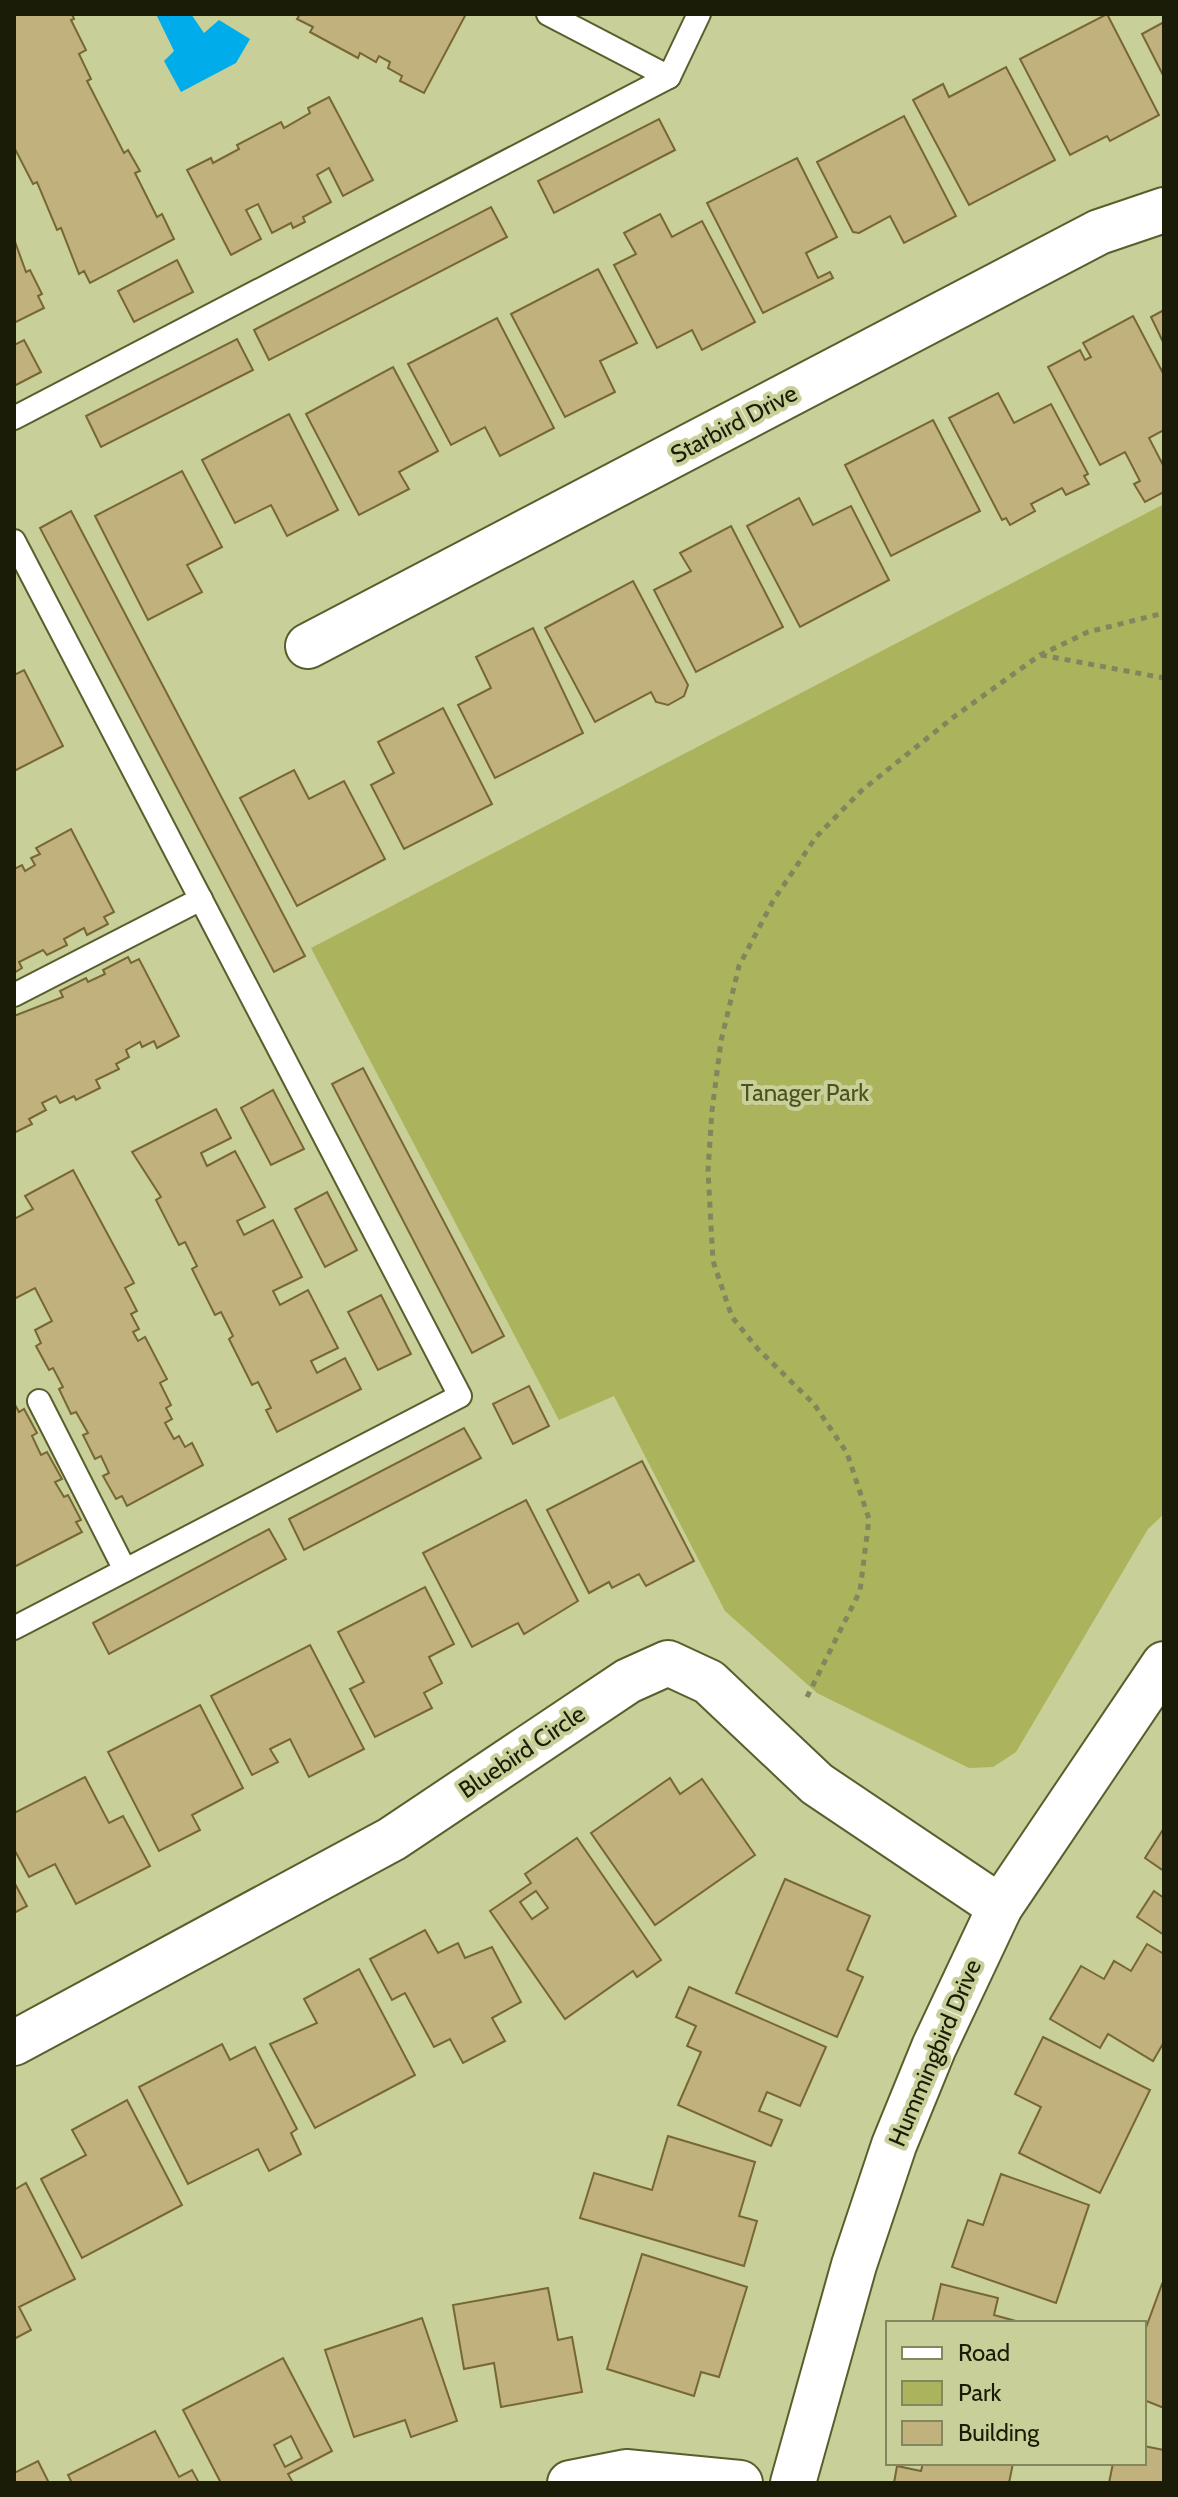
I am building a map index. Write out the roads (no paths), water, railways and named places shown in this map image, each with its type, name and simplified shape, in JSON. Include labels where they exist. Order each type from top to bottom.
[{"type":"street","name":"Starbird Drive","points":[[308,646],[1099,232],[1164,210]]},
{"type":"street","name":"Bluebird Circle","points":[[14,2043],[392,1839],[628,1681],[668,1663],[709,1682],[817,1784],[1000,1907]]},
{"type":"street","name":"Hummingbird Drive","points":[[793,2483],[822,2370],[894,2145],[934,2047],[1000,1907],[1164,1664]]},
{"type":"street","points":[[570,2483],[626,2472],[740,2483]]},
{"type":"lane","points":[[548,14],[669,77]]},
{"type":"lane","points":[[14,418],[669,77],[699,14]]},
{"type":"lane","points":[[14,541],[460,1396],[14,1628]]},
{"type":"lane","points":[[14,995],[201,899]]},
{"type":"lane","points":[[39,1401],[125,1570]]},
{"type":"water","points":[[156,14],[191,14],[204,33],[219,20],[250,39],[236,63],[181,92],[164,61],[174,51]]},
{"type":"park label","name":"Tanager Park","points":[[805,1093]]}]
